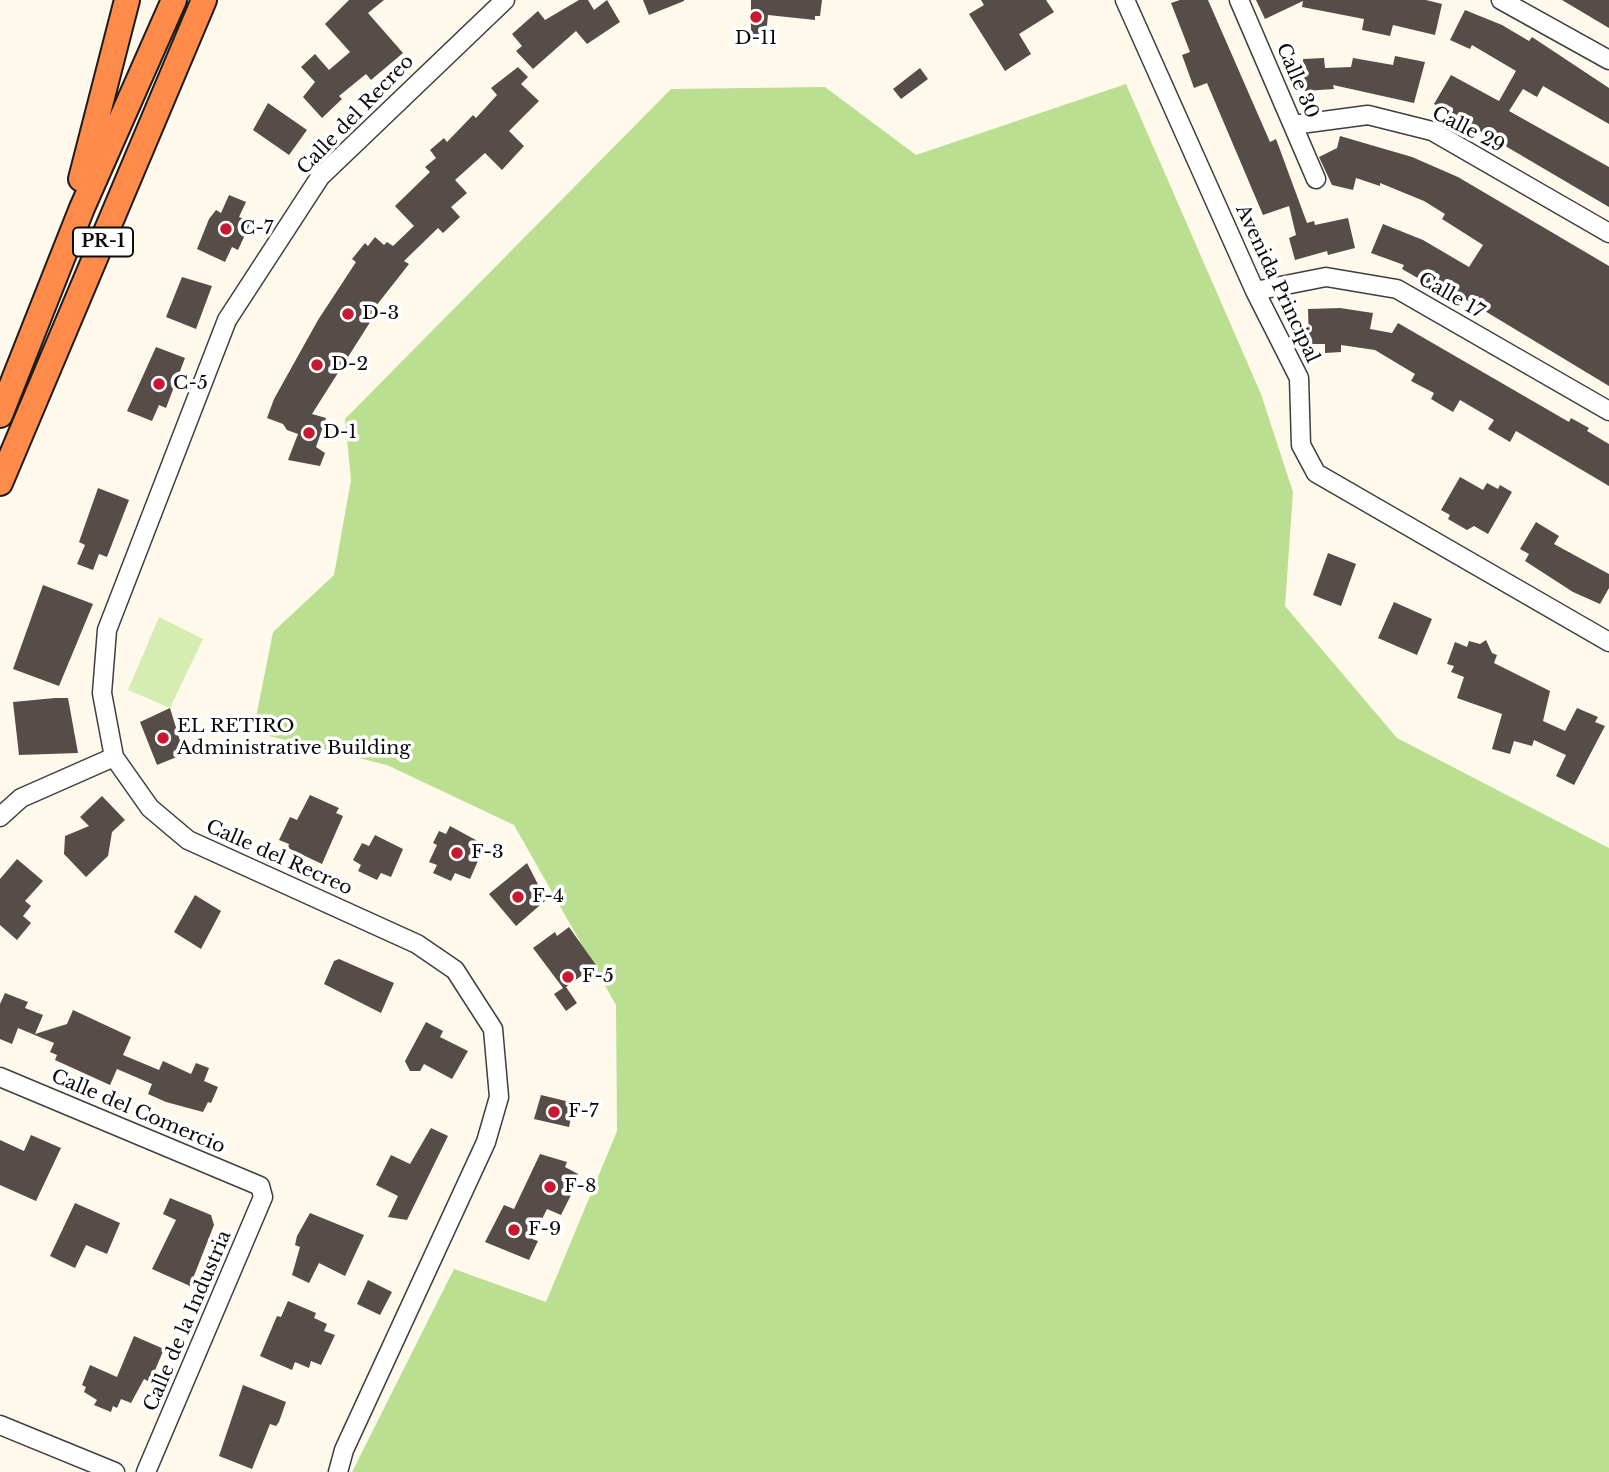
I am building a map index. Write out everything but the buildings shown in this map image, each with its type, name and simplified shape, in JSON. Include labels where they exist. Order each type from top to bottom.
[{"type":"highway","points":[[55,276],[127,0]]},
{"type":"highway","name":"PR-1","points":[[0,415],[55,276],[174,0]]},
{"type":"highway","name":"PR-1","points":[[0,483],[204,0]]},
{"type":"street","name":"Calle del Recreo","points":[[338,1472],[344,1450],[486,1142],[499,1097],[493,1030],[455,970],[417,944],[188,840],[150,808],[114,757],[102,693],[107,630],[227,320],[320,177],[505,0]]},
{"type":"street","name":"Avenida Principal","points":[[1125,0],[1255,292],[1299,377],[1301,445],[1316,473],[1609,642]]},
{"type":"street","name":"Calle 30","points":[[1239,0],[1316,179]]},
{"type":"street","points":[[1501,0],[1609,60]]},
{"type":"street","name":"Calle 29","points":[[1293,125],[1368,115],[1432,131],[1609,233]]},
{"type":"street","name":"Calle 17","points":[[1255,292],[1326,277],[1397,289],[1609,411]]},
{"type":"street","points":[[0,817],[21,798],[114,757]]},
{"type":"street","name":"Calle del Comercio","points":[[0,1077],[260,1186]]},
{"type":"street","name":"Calle de la Industria","points":[[146,1472],[263,1197],[260,1186]]},
{"type":"street","points":[[0,1425],[115,1472]]},
{"type":"green space","points":[[1126,84],[1261,394],[1293,492],[1285,606],[1397,738],[1609,848],[1609,1472],[352,1472],[454,1269],[546,1302],[617,1131],[616,1005],[514,825],[387,765],[253,732],[273,632],[334,575],[351,480],[345,419],[671,89],[825,87],[916,155]]},
{"type":"green space","points":[[159,617],[203,639],[170,708],[128,690]]},
{"type":"place","name":"D-11","points":[[756,17]]},
{"type":"place","name":"C-7","points":[[226,229]]},
{"type":"place","name":"D-3","points":[[348,314]]},
{"type":"place","name":"D-2","points":[[317,365]]},
{"type":"place","name":"C-5","points":[[159,384]]},
{"type":"place","name":"D-1","points":[[309,433]]},
{"type":"place","name":"EL RETIRO Administrative Building","points":[[163,738]]},
{"type":"place","name":"F-3","points":[[457,853]]},
{"type":"place","name":"F-4","points":[[518,897]]},
{"type":"place","name":"F-5","points":[[568,977]]},
{"type":"place","name":"F-7","points":[[554,1112]]},
{"type":"place","name":"F-8","points":[[550,1187]]},
{"type":"place","name":"F-9","points":[[514,1230]]}]
